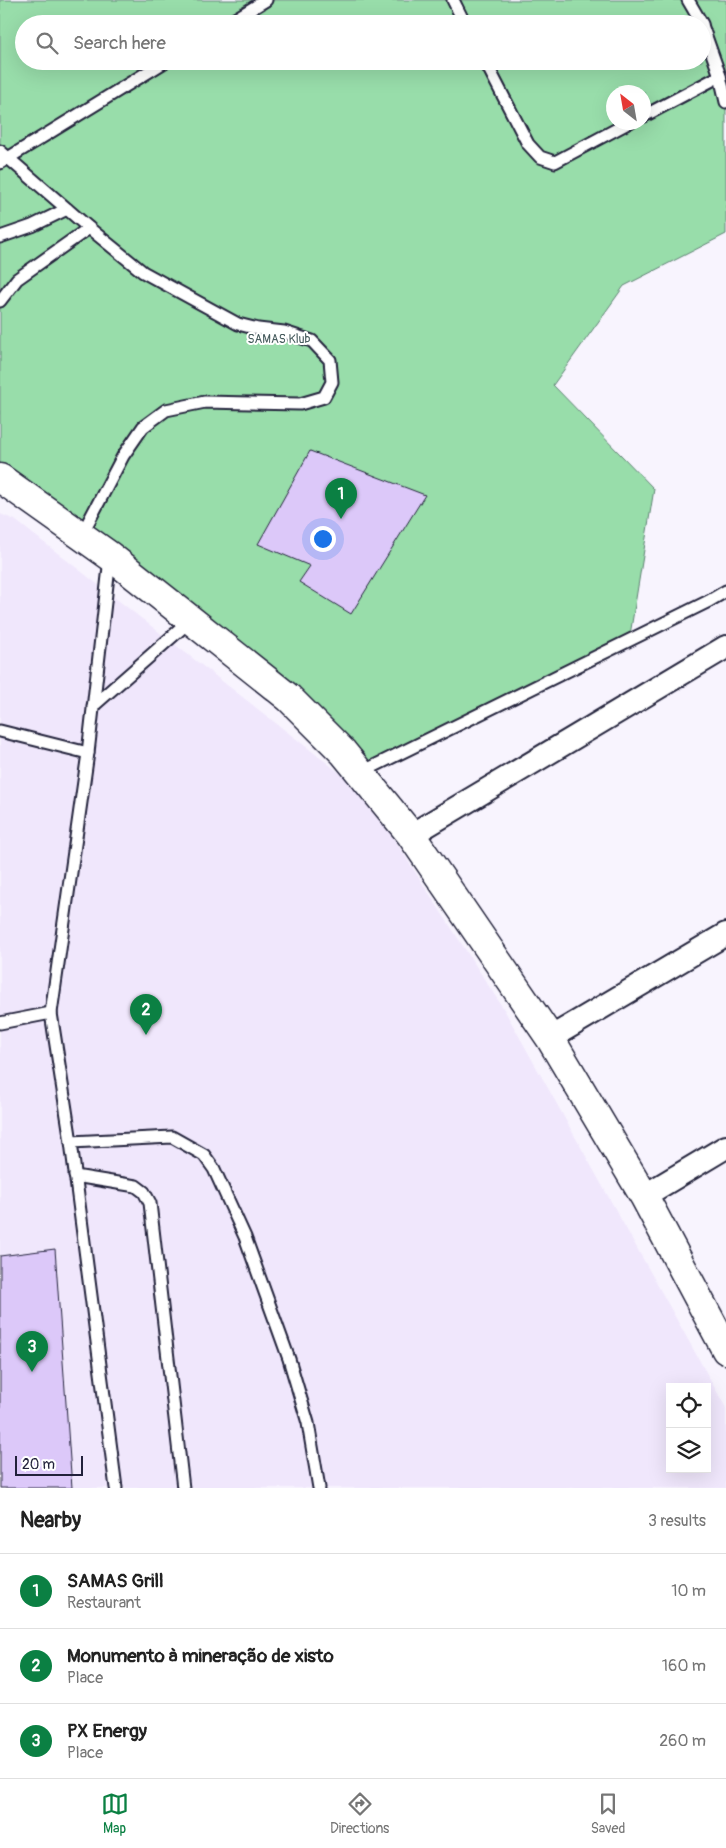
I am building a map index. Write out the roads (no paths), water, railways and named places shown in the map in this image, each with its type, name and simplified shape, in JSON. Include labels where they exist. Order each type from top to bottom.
[{"type":"main road","points":[[0,478],[110,556],[289,698],[360,773],[411,835],[550,1038],[644,1196],[726,1350]]},
{"type":"street","points":[[411,835],[726,647]]},
{"type":"street","points":[[550,1038],[726,934]]},
{"type":"street","points":[[644,1196],[726,1146]]},
{"type":"lane","points":[[242,15],[266,0]]},
{"type":"lane","points":[[453,0],[460,15]]},
{"type":"lane","points":[[688,0],[697,15]]},
{"type":"lane","points":[[711,50],[726,102]]},
{"type":"lane","points":[[80,536],[123,456],[143,427],[166,410],[205,402],[300,404],[324,397],[332,382],[330,360],[312,341],[284,332],[238,324],[144,272],[3,158],[151,70]]},
{"type":"lane","points":[[489,70],[528,144],[540,157],[555,162],[615,130]]},
{"type":"lane","points":[[651,112],[720,76]]},
{"type":"lane","points":[[0,237],[32,226],[67,209]]},
{"type":"lane","points":[[0,300],[17,279],[89,228]]},
{"type":"lane","points":[[110,556],[88,753],[51,1013],[71,1142],[116,1488]]},
{"type":"lane","points":[[360,773],[726,591]]},
{"type":"lane","points":[[93,706],[191,620]]},
{"type":"lane","points":[[0,731],[88,753]]},
{"type":"lane","points":[[0,1023],[51,1013]]},
{"type":"lane","points":[[71,1142],[172,1137],[204,1155],[214,1169],[245,1237],[289,1359],[308,1423],[319,1488]]},
{"type":"lane","points":[[75,1176],[136,1186],[144,1192],[150,1203],[182,1488]]},
{"type":"place","name":"SAMAS Grill","points":[[341,519]]},
{"type":"place","name":"Monumento à mineração de xisto","points":[[146,1035]]},
{"type":"place","name":"PX Energy","points":[[32,1372]]},
{"type":"park label","name":"SAMAS Klub","points":[[279,339]]}]
